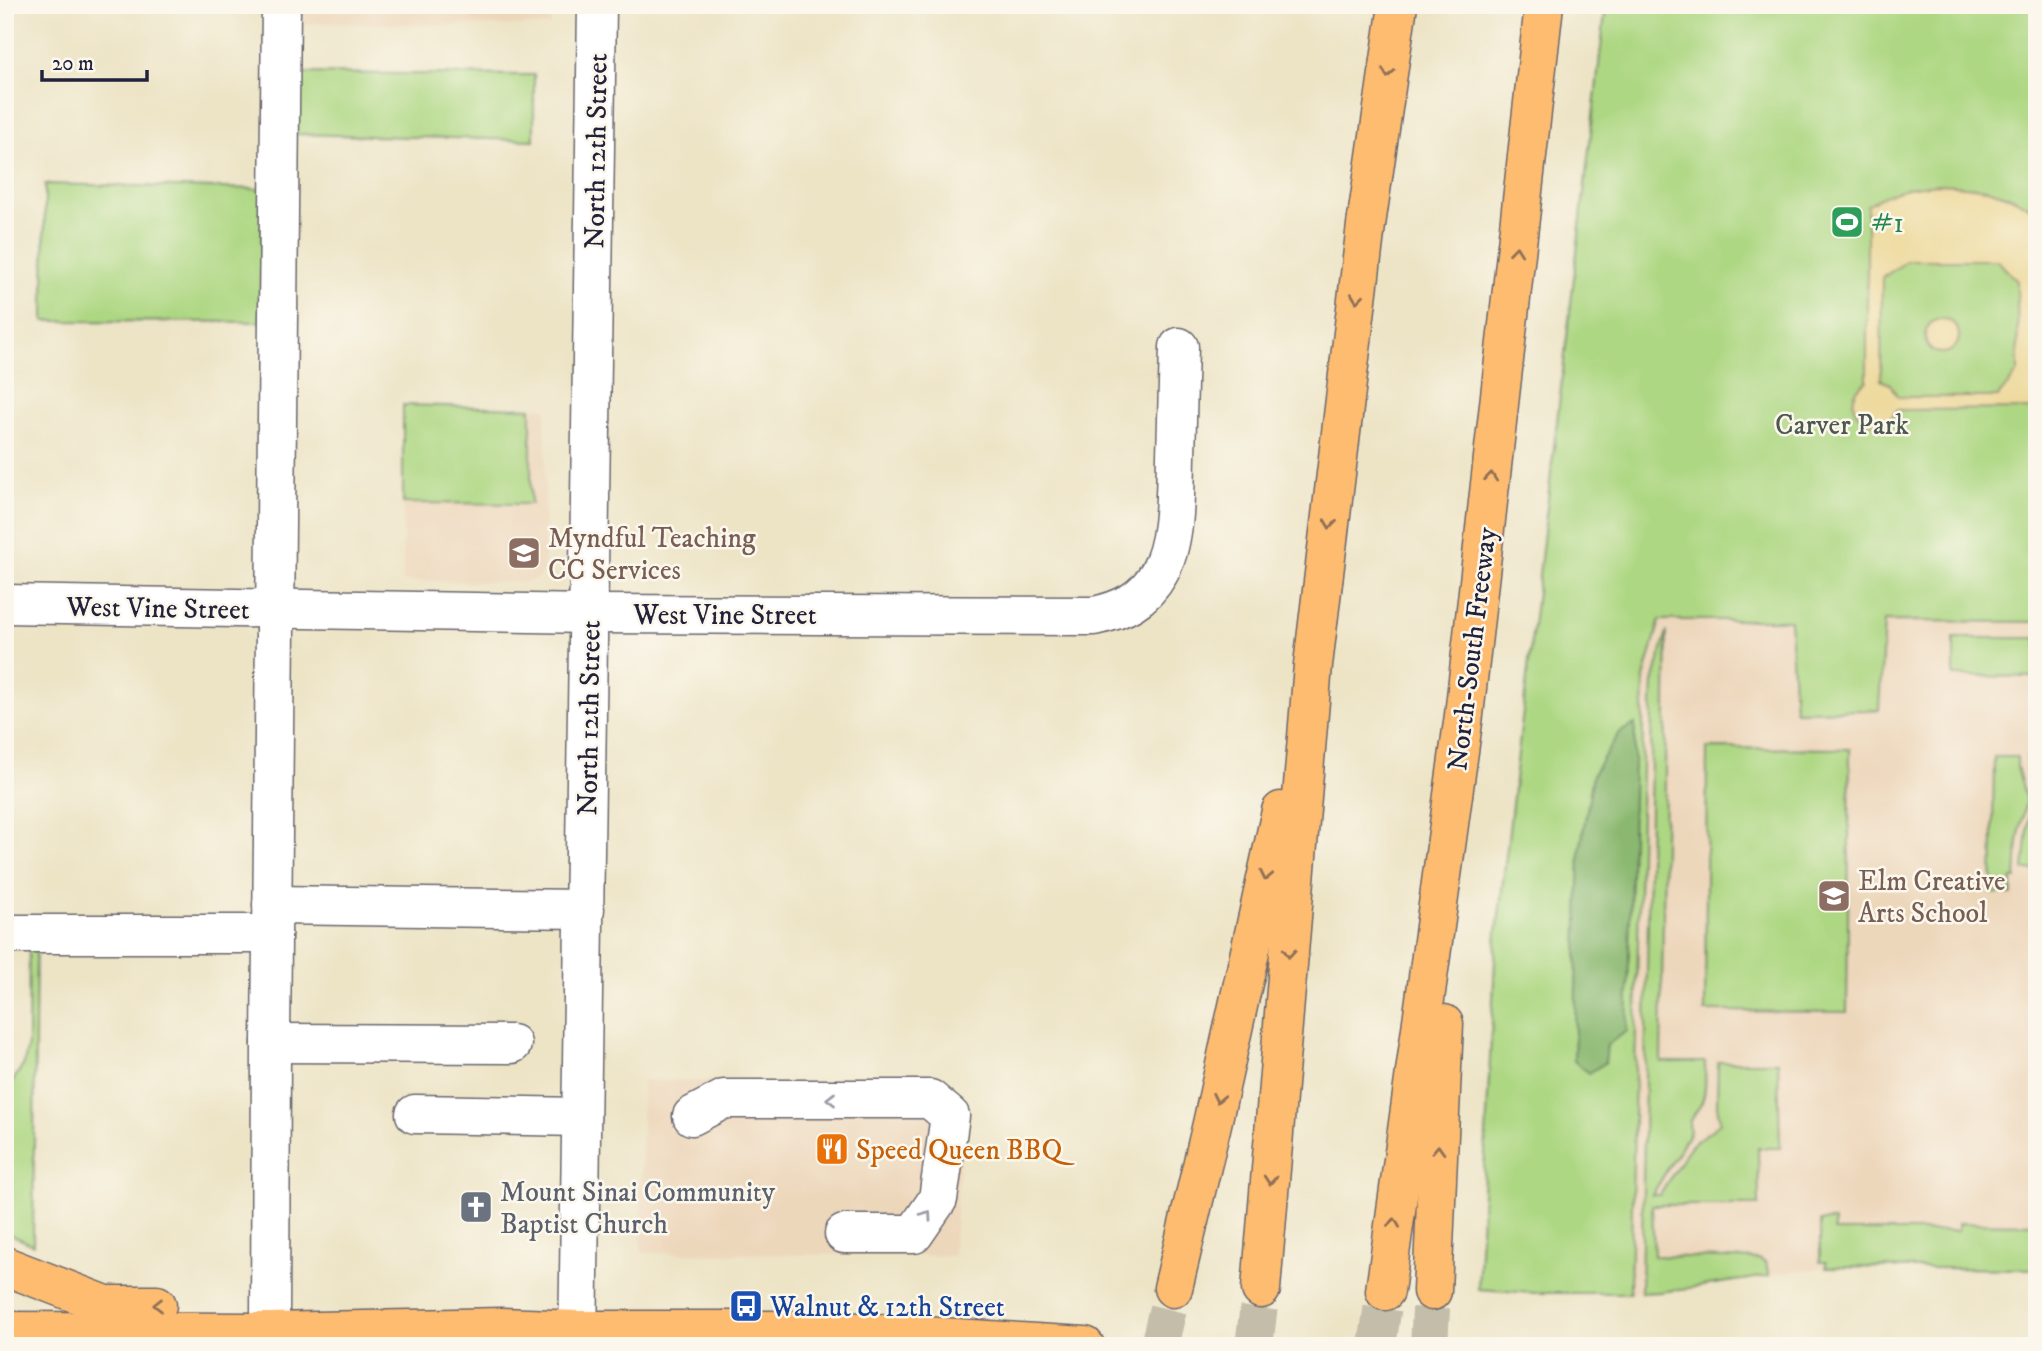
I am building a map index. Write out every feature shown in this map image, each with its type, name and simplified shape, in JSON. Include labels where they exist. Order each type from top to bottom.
[{"type":"main road","points":[[1261,1289],[1312,666],[1366,225],[1398,5]]},
{"type":"main road","name":"North-South Freeway","points":[[1385,1291],[1464,715],[1544,5]]},
{"type":"main road","points":[[1173,1288],[1212,1124],[1312,666]]},
{"type":"main road","points":[[1432,1291],[1443,1044],[1464,715]]},
{"type":"main road","points":[[5,1266],[106,1305],[197,1305],[270,1332]]},
{"type":"main road","points":[[5,1331],[270,1332],[502,1327],[578,1338],[843,1331],[958,1342],[1085,1346]]},
{"type":"main road","points":[[225,1346],[270,1332]]},
{"type":"street","points":[[270,1332],[281,5]]},
{"type":"street","name":"North 12th Street","points":[[578,1338],[597,5]]},
{"type":"street","name":"West Vine Street","points":[[5,604],[590,614],[1094,616],[1128,607],[1159,574],[1168,551],[1174,510],[1179,347]]},
{"type":"street","points":[[5,934],[272,919],[584,909]]},
{"type":"street","points":[[271,1044],[512,1044]]},
{"type":"street","points":[[692,1116],[724,1099],[930,1099],[950,1116],[938,1199],[914,1234],[844,1234]]},
{"type":"street","points":[[415,1114],[581,1117]]},
{"type":"shaded area","points":[[293,5],[551,5],[551,26],[293,23]]},
{"type":"shaded area","points":[[403,405],[546,408],[544,569],[537,579],[524,582],[403,581]]},
{"type":"shaded area","name":"Elm Creative Arts School","points":[[2037,589],[2037,1269],[1826,1267],[1641,1293],[1621,1293],[1638,621]]},
{"type":"shaded area","points":[[642,1080],[924,1085],[963,1117],[953,1256],[641,1253]]},
{"type":"green space","name":"Carver Park","points":[[1606,5],[2037,5],[2037,622],[1884,621],[1879,710],[1795,711],[1790,620],[1660,620],[1644,678],[1630,1293],[1534,1293],[1478,1289],[1496,941]]},
{"type":"green space","points":[[292,73],[534,75],[534,140],[293,134]]},
{"type":"green space","points":[[45,184],[263,189],[260,322],[44,321]]},
{"type":"green space","points":[[403,405],[531,408],[531,504],[403,503]]},
{"type":"green space","points":[[1667,631],[1661,1062],[1705,1062],[1705,1093],[1689,1123],[1690,1132],[1652,1195],[1660,1195],[1690,1147],[1720,1122],[1717,1106],[1718,1062],[1778,1062],[1780,1148],[1758,1148],[1759,1205],[1652,1205],[1654,1256],[1759,1259],[1766,1263],[1769,1276],[1641,1293],[1652,703],[1653,683]]},
{"type":"green space","points":[[1954,638],[2037,638],[2037,677],[1954,676]]},
{"type":"green space","points":[[1635,724],[1627,1031],[1607,1045],[1605,1063],[1589,1073],[1574,1061],[1580,850],[1593,774],[1619,733]]},
{"type":"green space","points":[[1707,748],[1850,749],[1847,1012],[1705,1011]]},
{"type":"green space","points":[[1994,757],[2017,757],[2026,800],[2018,841],[2016,879],[2012,879],[2012,894],[1992,893]]},
{"type":"green space","points":[[2027,757],[2037,757],[2037,870],[2024,870],[2032,789],[2027,771]]},
{"type":"green space","points":[[29,941],[36,941],[33,1245],[5,1232],[5,1093],[24,1064],[28,1044]]},
{"type":"green space","points":[[1820,1221],[1834,1221],[1834,1231],[1958,1231],[1958,1223],[2037,1224],[2037,1269],[1826,1267],[1826,1262],[1820,1262]]},
{"type":"sand","points":[[1939,184],[1991,190],[2015,199],[2037,213],[2037,409],[1897,410],[1888,420],[1878,424],[1869,422],[1855,409],[1854,400],[1857,390],[1867,381],[1867,205],[1893,192]],"holes":[[[1908,260],[1997,260],[2017,281],[2018,372],[1998,397],[1898,397],[1890,384],[1881,380],[1882,278]]]},
{"type":"sand","points":[[1942,319],[1954,324],[1959,336],[1954,348],[1942,353],[1930,348],[1925,336],[1930,324]]},
{"type":"tunnel","points":[[1159,1346],[1173,1288]]},
{"type":"tunnel","points":[[1254,1346],[1261,1289]]},
{"type":"tunnel","points":[[1377,1346],[1385,1291]]},
{"type":"tunnel","points":[[1429,1346],[1432,1291]]},
{"type":"place","name":"#1","points":[[1847,222]]},
{"type":"place","name":"Myndful Teaching CC Services","points":[[524,553]]},
{"type":"place","name":"Elm Creative Arts School","points":[[1834,896]]},
{"type":"place","name":"Speed Queen BBQ","points":[[832,1149]]},
{"type":"place","name":"Mount Sinai Community Baptist Church","points":[[476,1207]]},
{"type":"place","name":"Walnut & 12th Street","points":[[746,1306]]}]
